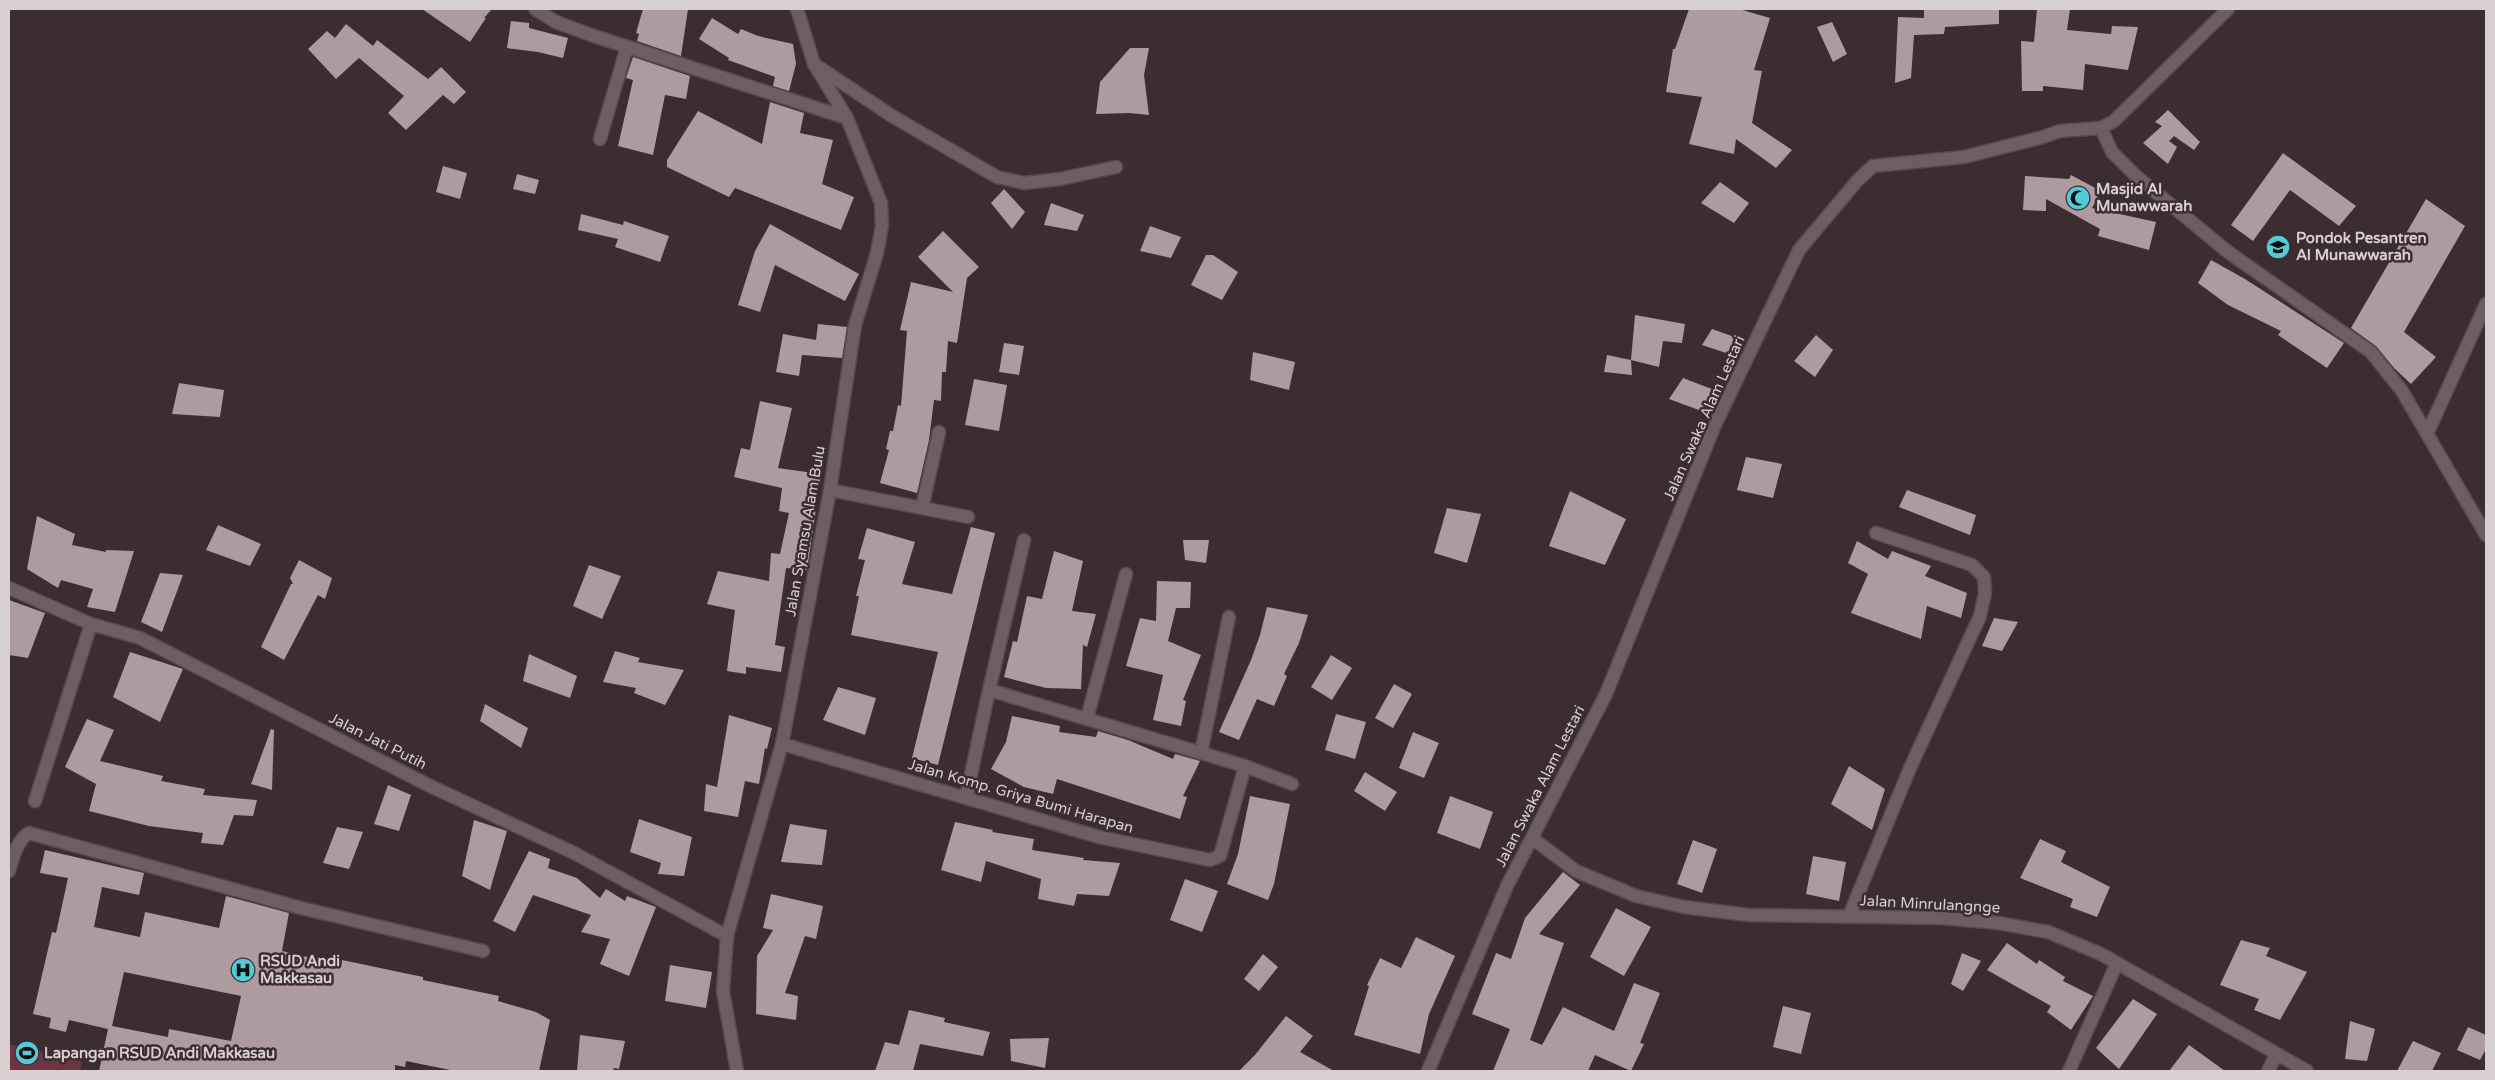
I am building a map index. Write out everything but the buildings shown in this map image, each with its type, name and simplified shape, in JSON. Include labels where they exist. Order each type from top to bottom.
[{"type":"street","points":[[535,9],[556,22],[627,47],[847,118]]},
{"type":"street","name":"Jalan Syamsu Alam Bulu","points":[[737,1071],[723,991],[727,936],[782,744],[830,490],[855,325],[875,260],[882,226],[881,203],[847,118],[814,64],[798,9]]},
{"type":"street","points":[[2228,9],[2114,120],[2101,128],[2112,152],[2136,176],[2228,252],[2372,352],[2392,376],[2486,535]]},
{"type":"street","points":[[600,139],[627,47]]},
{"type":"street","points":[[814,64],[892,116],[997,178],[1024,183],[1060,179],[1116,167]]},
{"type":"street","name":"Jalan Swaka Alam Lestari","points":[[1428,1071],[1507,886],[1606,694],[1715,425],[1799,250],[1857,181],[1873,166],[1964,157],[2060,131],[2101,128]]},
{"type":"street","points":[[2427,434],[2486,304]]},
{"type":"street","points":[[922,508],[939,432]]},
{"type":"street","points":[[830,490],[968,517]]},
{"type":"street","points":[[1849,916],[1910,768],[1980,616],[1985,593],[1984,577],[1972,565],[1876,533]]},
{"type":"street","points":[[966,798],[1024,540]]},
{"type":"street","points":[[1086,718],[1126,574]]},
{"type":"street","name":"Jalan Jati Putih","points":[[9,588],[91,624],[148,642],[430,786],[574,852],[727,936]]},
{"type":"street","points":[[1201,753],[1229,617]]},
{"type":"street","points":[[35,801],[91,624]]},
{"type":"street","points":[[989,690],[1245,766],[1292,784]]},
{"type":"street","name":"Jalan Komp. Griya Bumi Harapan","points":[[782,744],[1099,837],[1210,860],[1220,856],[1245,766]]},
{"type":"street","points":[[9,871],[18,846],[24,836],[29,833],[301,908],[483,951]]},
{"type":"street","name":"Jalan Minrulangnge","points":[[1532,838],[1576,871],[1636,896],[1684,907],[1748,915],[1942,918],[1998,923],[2048,932],[2101,954],[2307,1071]]},
{"type":"street","points":[[2069,1071],[2117,964]]},
{"type":"street","points":[[2268,1071],[2276,1055]]},
{"type":"shaded area","name":"Lapangan RSUD Andi Makkasau","points":[[9,1044],[82,1061],[80,1071],[9,1071]]},
{"type":"place","name":"Masjid Al Munawwarah","points":[[2078,198]]},
{"type":"place","name":"Pondok Pesantren Al Munawwarah","points":[[2278,247]]},
{"type":"place","name":"RSUD Andi Makkasau","points":[[243,970]]},
{"type":"place","name":"Lapangan RSUD Andi Makkasau","points":[[27,1053]]}]
